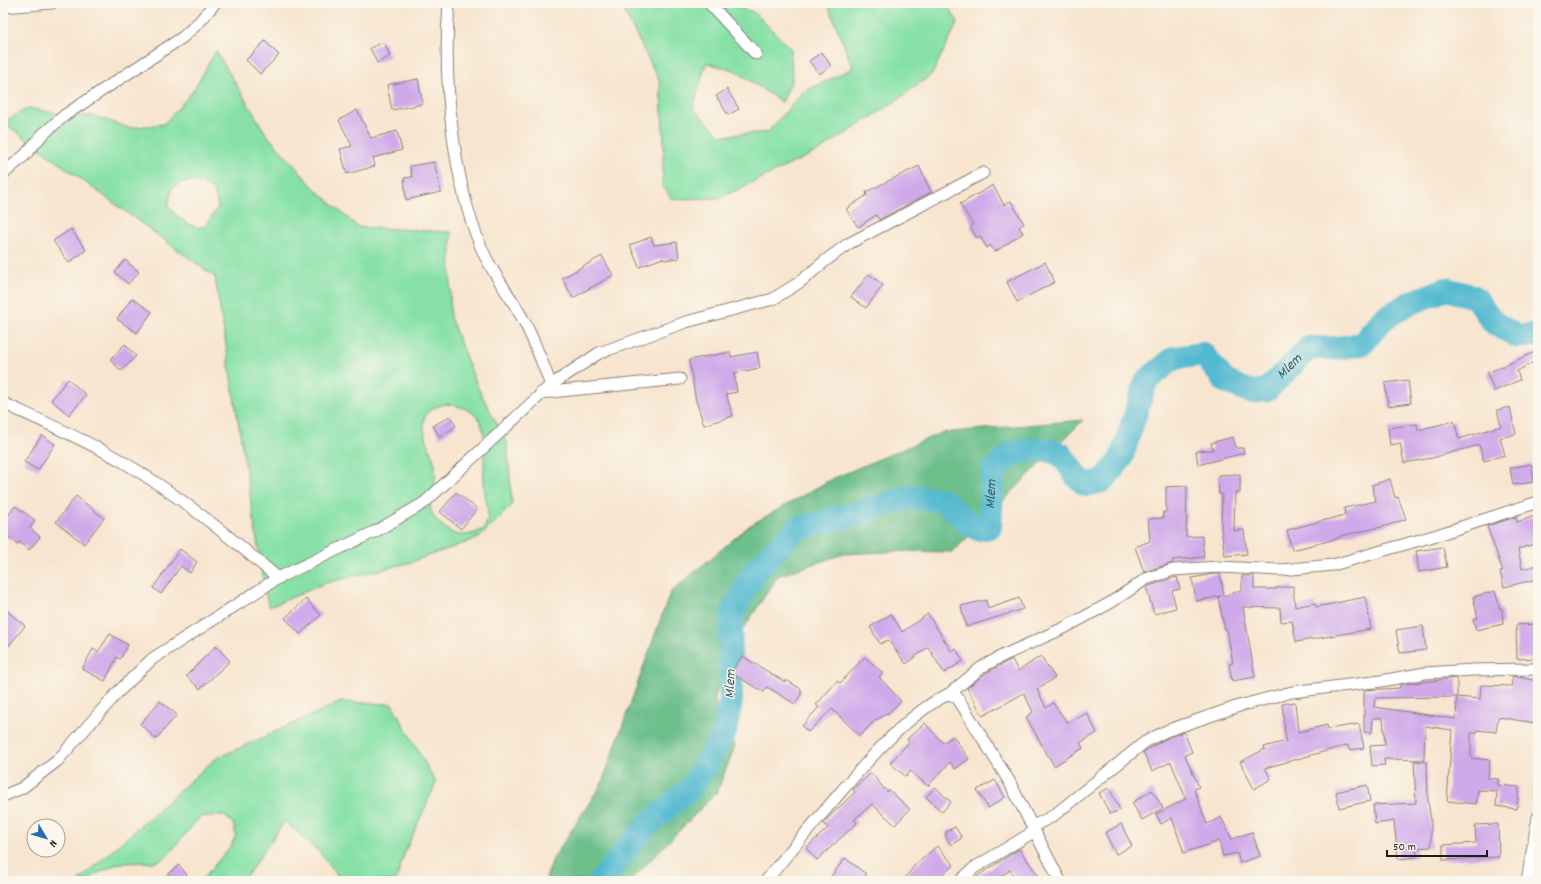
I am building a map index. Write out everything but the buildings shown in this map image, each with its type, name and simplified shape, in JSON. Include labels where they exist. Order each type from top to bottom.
[{"type":"street","points":[[3,7],[52,3]]},
{"type":"street","points":[[3,174],[25,155],[42,135],[65,115],[183,37],[200,21],[215,3]]},
{"type":"street","points":[[449,3],[448,87],[455,144],[470,218],[481,248],[525,322],[551,385]]},
{"type":"street","points":[[709,3],[756,54]]},
{"type":"street","points":[[3,796],[22,788],[57,761],[117,693],[152,659],[278,578],[378,530],[424,503],[541,393],[599,353],[686,322],[774,299],[800,282],[848,244],[983,172]]},
{"type":"street","points":[[541,393],[680,379]]},
{"type":"street","points":[[3,402],[84,441],[155,482],[221,529],[278,578]]},
{"type":"street","points":[[766,881],[870,757],[915,716],[939,698],[949,694],[982,668],[1002,656],[1066,627],[1110,604],[1146,579],[1181,570],[1218,567],[1281,570],[1333,565],[1437,535],[1538,502]]},
{"type":"street","points":[[960,881],[974,868],[1053,816],[1146,742],[1166,731],[1239,706],[1292,692],[1381,681],[1425,673],[1473,670],[1538,670]]},
{"type":"street","points":[[949,694],[957,697],[1009,781],[1060,881]]},
{"type":"street","points":[[1527,881],[1538,817]]},
{"type":"green space","points":[[620,3],[727,3],[755,13],[791,49],[792,80],[782,102],[734,70],[706,63],[693,108],[721,136],[768,132],[802,93],[853,68],[830,10],[825,3],[946,3],[958,22],[932,74],[890,105],[820,150],[720,198],[672,199],[662,185],[664,142],[660,82]]},
{"type":"green space","points":[[216,51],[266,134],[315,189],[358,227],[451,232],[450,317],[478,388],[507,443],[512,505],[479,538],[408,563],[326,583],[269,607],[215,277],[3,122],[29,108],[65,115],[94,116],[129,128],[164,124],[193,91]],"holes":[[[195,181],[209,187],[214,192],[217,201],[218,207],[205,227],[189,224],[180,218],[168,206],[172,188],[182,182]],[[445,404],[462,407],[473,413],[480,421],[483,431],[484,488],[488,516],[485,527],[474,533],[466,535],[454,534],[444,527],[436,519],[430,505],[434,484],[435,466],[424,430],[424,419],[430,411]]]},
{"type":"green space","points":[[1083,420],[953,552],[907,551],[843,554],[778,576],[730,649],[714,699],[735,746],[717,792],[630,881],[545,881],[553,859],[602,783],[670,593],[749,526],[832,479],[941,433]]},
{"type":"green space","points":[[341,702],[392,704],[436,783],[404,854],[396,881],[342,881],[320,853],[285,821],[243,881],[201,881],[231,846],[236,835],[233,823],[223,815],[200,817],[165,858],[155,862],[119,863],[96,874],[89,881],[78,881],[215,759]]},
{"type":"waterway","name":"Mlem","points":[[601,881],[648,824],[691,788],[725,732],[731,700],[730,649],[732,613],[754,572],[796,529],[859,513],[911,497],[943,500],[969,524],[978,529],[990,527],[993,471],[1013,453],[1042,449],[1061,454],[1076,476],[1086,485],[1103,481],[1121,459],[1146,381],[1174,358],[1203,354],[1225,381],[1251,392],[1267,390],[1309,348],[1338,348],[1362,344],[1383,319],[1408,304],[1446,289],[1475,297],[1494,323],[1517,336],[1538,335]]}]
